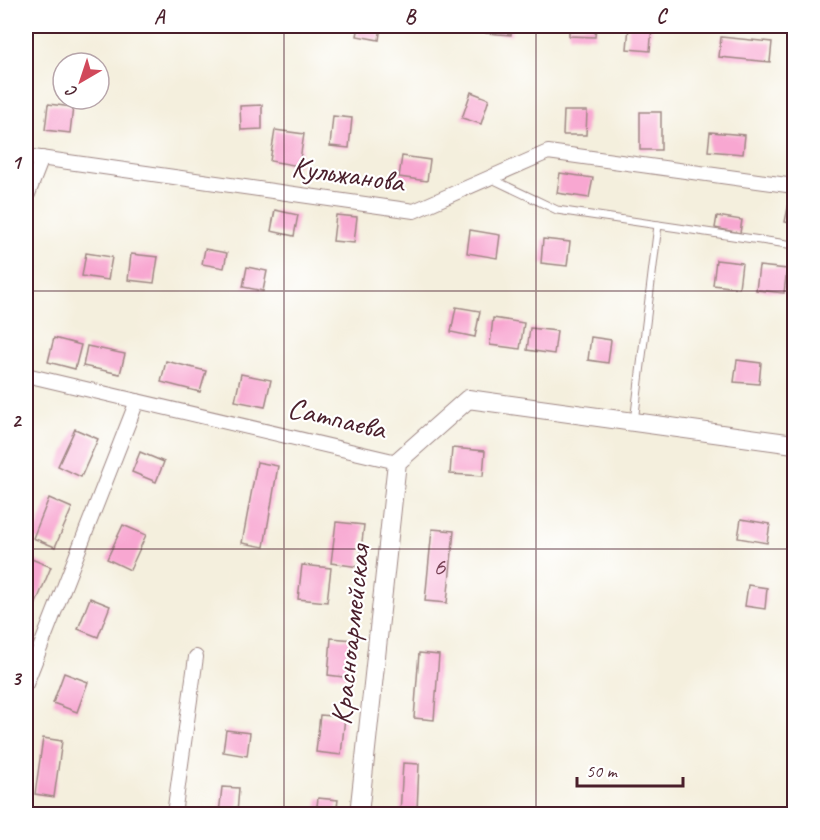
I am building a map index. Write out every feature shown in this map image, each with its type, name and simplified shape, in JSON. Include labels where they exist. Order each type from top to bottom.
[{"type":"street","name":"Кульжанова","points":[[26,156],[414,211],[549,152],[795,186]]},
{"type":"street","points":[[26,199],[42,158]]},
{"type":"street","name":"Сатпаева","points":[[26,375],[397,462],[468,399],[795,444]]},
{"type":"street","points":[[26,684],[137,401]]},
{"type":"street","name":"Красноармейская","points":[[359,814],[397,462]]},
{"type":"street","points":[[174,814],[196,657]]},
{"type":"lane","points":[[490,178],[557,210],[795,245]]},
{"type":"lane","points":[[634,422],[658,225]]},
{"type":"building","points":[[359,26],[381,26],[379,40],[357,36]]},
{"type":"building","points":[[487,26],[512,26],[511,35],[486,33]]},
{"type":"building","points":[[569,26],[596,26],[595,37],[569,36]]},
{"type":"building","points":[[629,26],[652,26],[650,51],[627,49]]},
{"type":"building","points":[[721,37],[772,42],[770,62],[719,57]]},
{"type":"building","points":[[471,92],[489,99],[481,124],[462,118]]},
{"type":"building","points":[[48,104],[51,104],[51,111],[73,111],[70,133],[45,130]]},
{"type":"building","points":[[262,105],[262,129],[241,130],[240,106]]},
{"type":"building","points":[[564,111],[587,111],[586,135],[563,135]]},
{"type":"building","points":[[640,112],[661,112],[661,150],[640,150]]},
{"type":"building","points":[[333,116],[352,118],[349,148],[330,146]]},
{"type":"building","points":[[275,130],[304,134],[299,166],[270,161]]},
{"type":"building","points":[[710,132],[745,135],[743,154],[708,151]]},
{"type":"building","points":[[402,156],[430,160],[427,181],[399,177]]},
{"type":"building","points":[[560,173],[593,178],[589,198],[557,193]]},
{"type":"building","points":[[790,198],[794,199],[794,224],[785,222]]},
{"type":"building","points":[[275,210],[298,215],[294,236],[271,231]]},
{"type":"building","points":[[336,215],[357,217],[354,243],[333,241]]},
{"type":"building","points":[[717,216],[742,220],[740,233],[715,228]]},
{"type":"building","points":[[470,230],[500,235],[497,258],[467,253]]},
{"type":"building","points":[[543,239],[570,242],[567,266],[541,263]]},
{"type":"building","points":[[205,249],[227,253],[224,268],[202,264]]},
{"type":"building","points":[[86,253],[112,257],[108,280],[82,276]]},
{"type":"building","points":[[131,254],[158,257],[154,283],[128,280]]},
{"type":"building","points":[[716,260],[742,263],[739,288],[713,285]]},
{"type":"building","points":[[759,266],[787,269],[784,293],[756,290]]},
{"type":"building","points":[[247,267],[267,271],[263,291],[243,287]]},
{"type":"building","points":[[456,307],[480,311],[475,337],[451,332]]},
{"type":"building","points":[[493,318],[524,323],[520,349],[490,345]]},
{"type":"building","points":[[530,328],[557,331],[554,354],[527,350]]},
{"type":"building","points":[[591,337],[611,340],[608,363],[588,360]]},
{"type":"building","points":[[54,338],[81,345],[75,369],[48,362]]},
{"type":"building","points":[[87,346],[125,354],[120,374],[83,366]]},
{"type":"building","points":[[737,360],[761,363],[759,384],[734,382]]},
{"type":"building","points":[[166,361],[206,371],[200,392],[161,382]]},
{"type":"building","points":[[241,374],[271,380],[265,407],[235,401]]},
{"type":"building","points":[[75,429],[98,439],[81,477],[58,466]]},
{"type":"building","points":[[452,448],[485,451],[483,476],[450,474]]},
{"type":"building","points":[[140,452],[164,462],[156,482],[132,472]]},
{"type":"building","points":[[257,462],[278,466],[264,547],[242,543]]},
{"type":"building","points":[[49,498],[72,508],[55,547],[33,538]]},
{"type":"building","points":[[741,519],[770,524],[767,543],[738,538]]},
{"type":"building","points":[[336,522],[364,525],[359,567],[331,563]]},
{"type":"building","points":[[123,525],[146,535],[130,570],[107,559]]},
{"type":"building","points":[[432,529],[454,531],[447,603],[425,601]]},
{"type":"building","points":[[29,558],[51,567],[29,620],[26,619],[26,565]]},
{"type":"building","points":[[302,565],[331,568],[327,602],[298,599]]},
{"type":"building","points":[[748,585],[767,588],[765,609],[745,606]]},
{"type":"building","points":[[90,598],[110,606],[98,637],[78,629]]},
{"type":"building","points":[[331,638],[354,640],[351,678],[328,675]]},
{"type":"building","points":[[419,653],[439,655],[434,720],[414,718]]},
{"type":"building","points":[[64,673],[88,682],[77,712],[53,703]]},
{"type":"building","points":[[320,715],[345,717],[341,755],[316,752]]},
{"type":"building","points":[[226,730],[250,733],[247,756],[223,752]]},
{"type":"building","points":[[43,738],[62,741],[54,797],[35,794]]},
{"type":"building","points":[[403,763],[419,764],[417,811],[425,811],[425,814],[400,814]]},
{"type":"building","points":[[222,787],[239,788],[237,814],[219,814]]},
{"type":"building","points":[[318,798],[338,800],[336,814],[316,814]]}]
